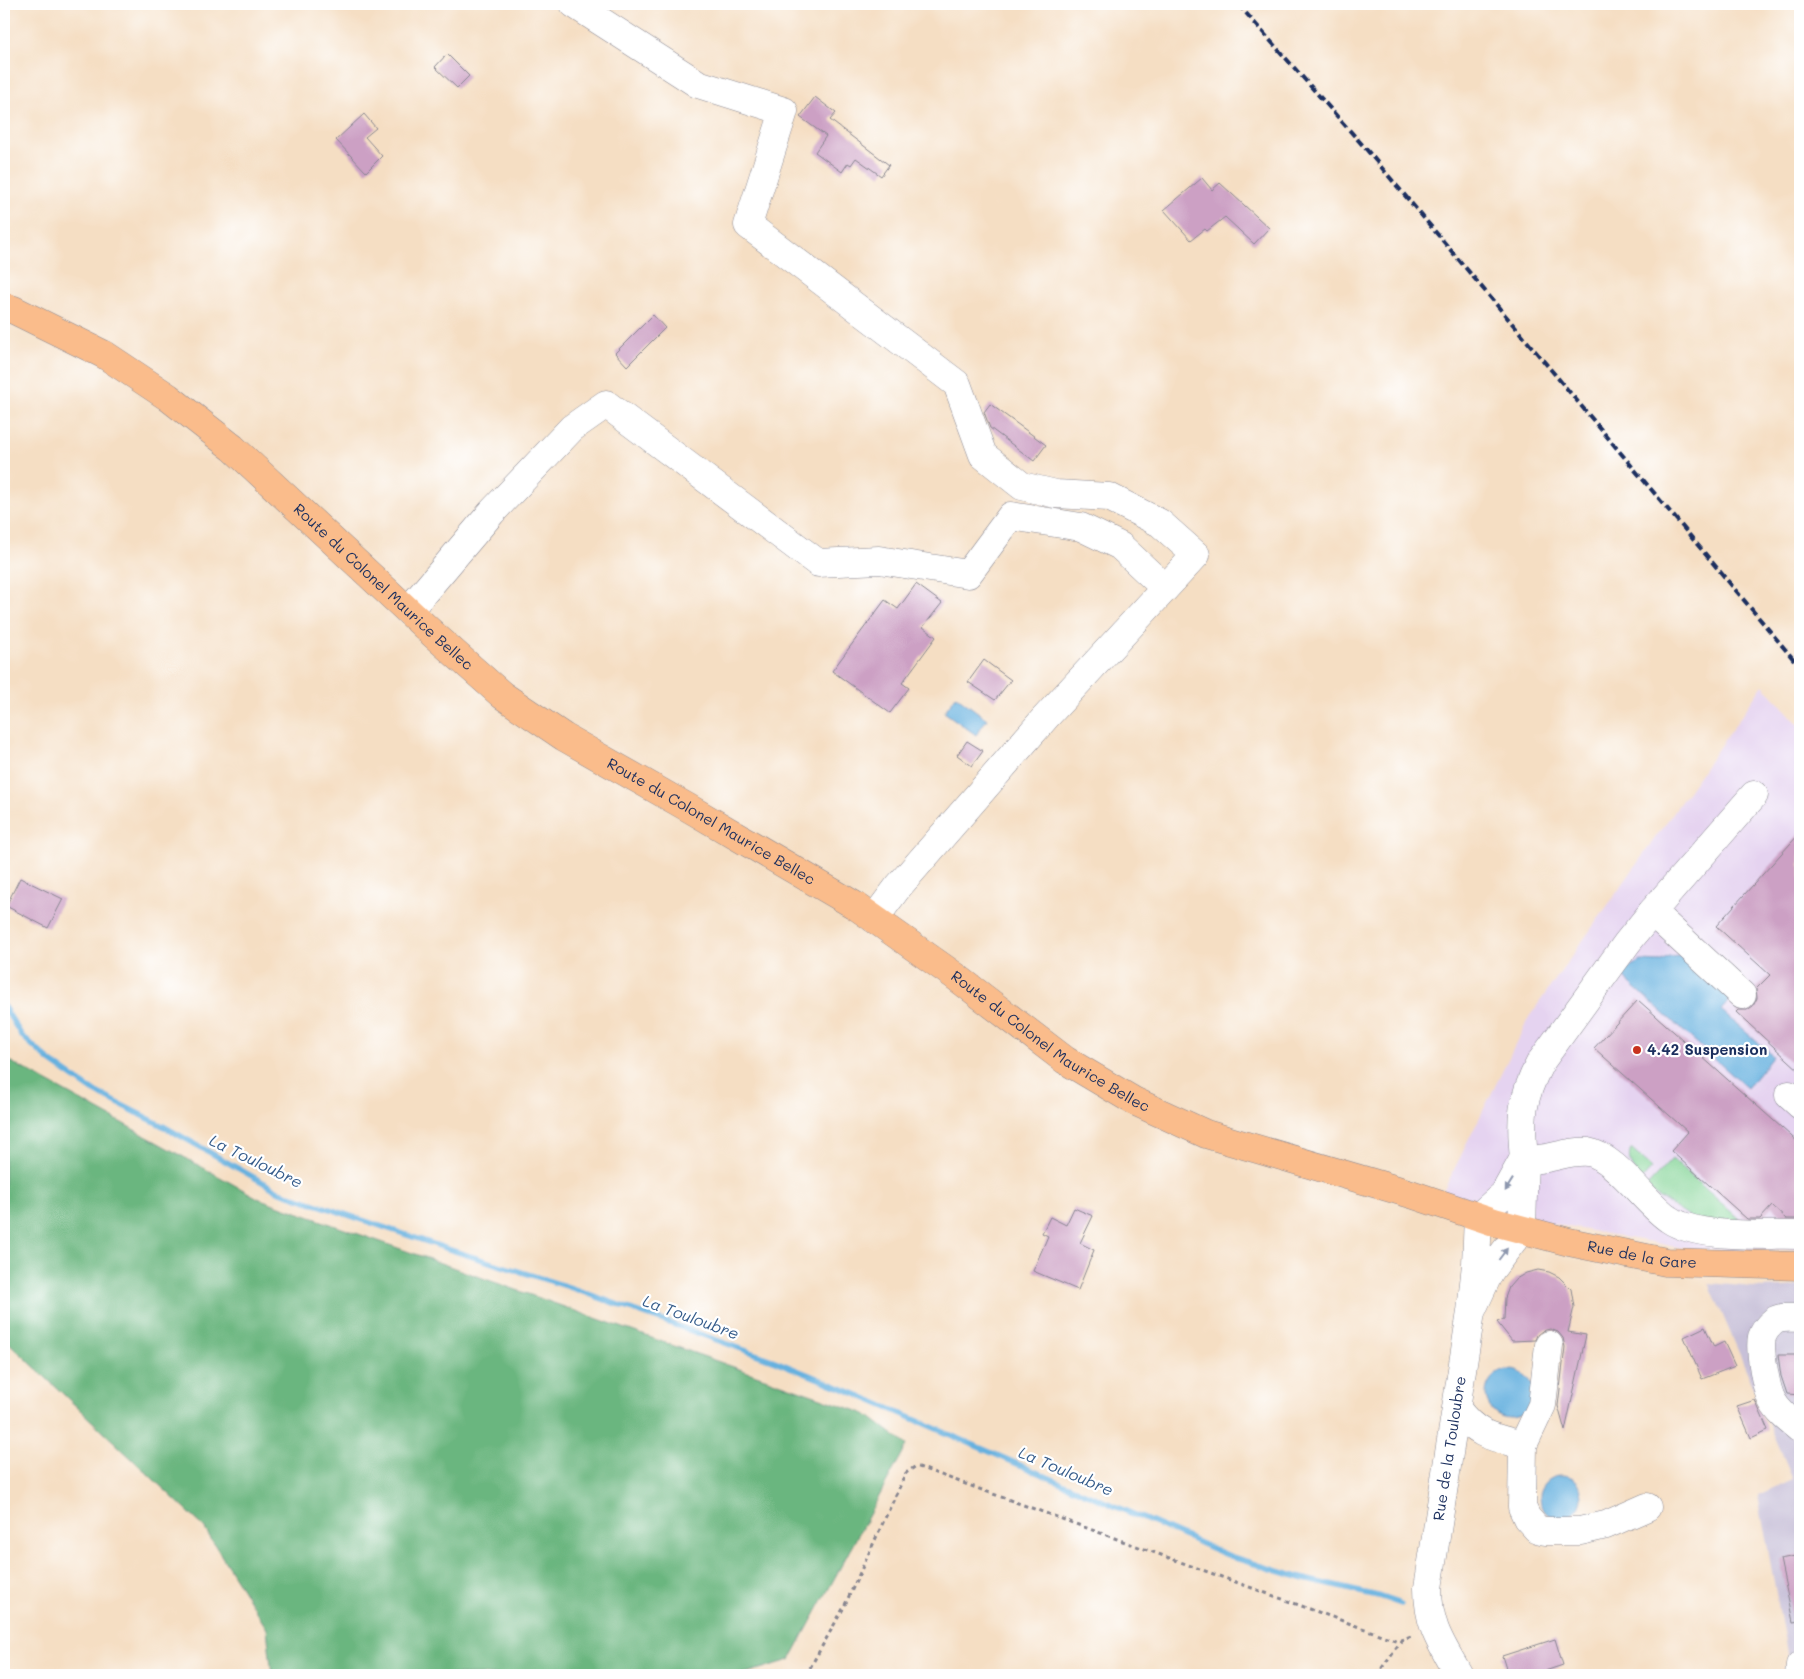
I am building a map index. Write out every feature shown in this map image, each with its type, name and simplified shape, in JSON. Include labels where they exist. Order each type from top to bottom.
[{"type":"main road","name":"Route du Colonel Maurice Bellec","points":[[4,307],[105,354],[168,397],[232,448],[502,695],[564,737],[856,906],[955,976],[1065,1060],[1134,1101],[1206,1134],[1412,1194],[1482,1218]]},
{"type":"main road","name":"Rue de la Gare","points":[[1482,1218],[1569,1242],[1666,1262],[1800,1266]]},
{"type":"street","points":[[574,4],[698,84],[784,112],[748,225],[957,384],[983,455],[1022,486],[1056,494],[1109,497],[1160,523],[1196,555],[1038,726],[898,887],[874,919]]},
{"type":"street","points":[[408,611],[492,512],[572,428],[606,404],[818,563],[879,560],[968,574],[1011,516],[1081,527],[1120,546],[1165,588]]},
{"type":"street","points":[[1522,1229],[1523,1108],[1529,1084],[1540,1063],[1627,943],[1754,795]]},
{"type":"street","points":[[1652,912],[1742,995]]},
{"type":"street","points":[[1524,1158],[1538,1160],[1571,1152],[1588,1152],[1604,1159],[1669,1219],[1685,1228],[1703,1232],[1800,1235]]},
{"type":"street","points":[[1471,1312],[1482,1218],[1504,1194],[1524,1158]]},
{"type":"street","name":"Rue de la Touloubre","points":[[1459,1675],[1438,1638],[1429,1614],[1428,1588],[1471,1312],[1490,1271],[1522,1229]]},
{"type":"street","points":[[1800,1318],[1783,1318],[1774,1321],[1762,1337],[1761,1345],[1767,1388],[1772,1401],[1780,1412],[1800,1429]]},
{"type":"street","points":[[1549,1345],[1542,1405],[1523,1445],[1522,1508],[1526,1518],[1537,1529],[1545,1531],[1580,1531],[1606,1525],[1646,1507]]},
{"type":"street","points":[[1457,1409],[1464,1419],[1480,1433],[1523,1445]]},
{"type":"street","points":[[1452,1441],[1480,1433]]},
{"type":"street","points":[[1799,1675],[1800,1666]]},
{"type":"path","points":[[806,1675],[844,1607],[906,1473],[916,1466],[1398,1641],[1416,1634]]},
{"type":"path","points":[[1377,1675],[1402,1639]]},
{"type":"shaded area","points":[[1763,685],[1800,726],[1800,1249],[1700,1251],[1531,1220],[1443,1192],[1529,1017]]},
{"type":"shaded area","points":[[1709,1283],[1763,1288],[1800,1286],[1800,1675],[1791,1675],[1758,1495],[1793,1479]]},
{"type":"green space","points":[[4,1058],[260,1199],[866,1414],[907,1445],[790,1660],[740,1675],[272,1675],[267,1629],[203,1526],[7,1341],[4,1334]]},
{"type":"green space","points":[[1631,1149],[1652,1168],[1640,1181],[1629,1158]]},
{"type":"green space","points":[[1672,1159],[1747,1226],[1697,1222],[1645,1188]]},
{"type":"water","points":[[956,696],[987,719],[976,735],[944,712]]},
{"type":"water","points":[[1679,956],[1688,960],[1732,998],[1721,1010],[1773,1056],[1747,1088],[1621,975],[1631,966],[1641,961],[1659,962],[1669,957]]},
{"type":"water","points":[[1505,1370],[1515,1370],[1527,1377],[1534,1389],[1534,1399],[1527,1411],[1515,1418],[1505,1418],[1497,1414],[1490,1407],[1486,1399],[1486,1389],[1490,1381],[1497,1374]]},
{"type":"water","points":[[1565,1476],[1573,1479],[1579,1485],[1582,1497],[1579,1509],[1573,1515],[1557,1518],[1549,1515],[1543,1509],[1540,1493],[1543,1485],[1549,1479]]},
{"type":"building","points":[[447,54],[469,76],[457,88],[435,67]]},
{"type":"building","points":[[815,97],[836,113],[830,120],[889,165],[881,176],[856,158],[851,165],[848,163],[842,172],[815,152],[826,136],[800,117]]},
{"type":"building","points":[[364,114],[376,128],[365,137],[382,156],[366,172],[336,140]]},
{"type":"building","points":[[1202,178],[1212,190],[1220,183],[1269,228],[1254,244],[1225,217],[1207,231],[1205,229],[1191,240],[1164,210]]},
{"type":"building","points":[[653,315],[665,328],[627,366],[615,353]]},
{"type":"building","points":[[990,404],[1046,445],[1034,461],[990,428],[984,412]]},
{"type":"building","points":[[916,584],[942,603],[923,627],[936,637],[902,683],[909,688],[890,713],[832,671],[885,600],[898,609]]},
{"type":"building","points":[[984,660],[1011,680],[995,700],[968,682]]},
{"type":"building","points":[[967,741],[983,751],[972,766],[957,755]]},
{"type":"building","points":[[1800,833],[1800,1071],[1736,1012],[1738,1010],[1747,1010],[1753,1006],[1757,998],[1756,989],[1770,975],[1716,926]]},
{"type":"building","points":[[20,878],[63,899],[48,928],[6,906]]},
{"type":"building","points":[[1638,1000],[1800,1144],[1800,1219],[1786,1219],[1772,1206],[1760,1219],[1747,1219],[1671,1151],[1688,1132],[1594,1048]]},
{"type":"building","points":[[1074,1208],[1093,1216],[1080,1243],[1094,1250],[1078,1290],[1033,1271],[1048,1236],[1042,1233],[1050,1217],[1066,1225]]},
{"type":"building","points":[[1538,1270],[1549,1272],[1559,1277],[1571,1289],[1574,1307],[1568,1332],[1586,1335],[1565,1431],[1558,1406],[1565,1347],[1563,1338],[1558,1332],[1550,1329],[1542,1331],[1535,1340],[1512,1341],[1497,1322],[1504,1319],[1505,1298],[1509,1287],[1516,1279],[1526,1273]]},
{"type":"building","points":[[1705,1327],[1714,1347],[1724,1342],[1735,1366],[1702,1379],[1684,1337]]},
{"type":"building","points":[[1778,1355],[1800,1355],[1800,1395],[1787,1394],[1781,1376]]},
{"type":"building","points":[[1755,1400],[1768,1430],[1751,1438],[1737,1406]]},
{"type":"building","points":[[1800,1555],[1800,1621],[1793,1622],[1780,1559]]},
{"type":"building","points":[[1555,1639],[1563,1665],[1533,1675],[1508,1675],[1502,1656]]},
{"type":"waterway","name":"La Touloubre","points":[[4,1007],[22,1036],[50,1061],[90,1089],[163,1126],[280,1192],[451,1250],[569,1287],[775,1361],[856,1394],[1232,1557],[1308,1580],[1378,1596],[1401,1604]]},
{"type":"railway","points":[[1238,4],[1366,149],[1800,667]]},
{"type":"place","name":"4.42 Suspension","points":[[1637,1050]]}]
